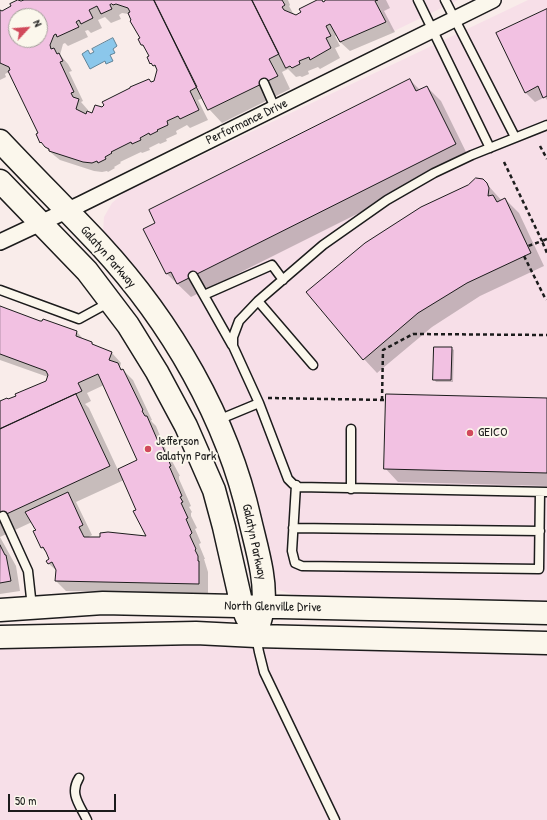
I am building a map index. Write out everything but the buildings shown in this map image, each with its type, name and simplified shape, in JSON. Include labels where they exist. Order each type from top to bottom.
[{"type":"street","name":"Performance Drive","points":[[0,242],[66,211],[493,0]]},
{"type":"street","name":"Galatyn Parkway","points":[[0,140],[100,246],[152,309],[170,335],[199,384],[217,421],[239,478],[261,568],[264,606],[256,636]]},
{"type":"street","name":"Galatyn Parkway","points":[[0,181],[87,271],[128,325],[157,372],[182,419],[214,490],[242,606],[256,636]]},
{"type":"street","points":[[128,325],[168,368],[192,412],[217,421]]},
{"type":"street","name":"North Glenville Drive","points":[[0,610],[103,603],[547,613]]},
{"type":"street","points":[[0,637],[196,632],[256,636],[547,643]]},
{"type":"lane","points":[[418,0],[490,148]]},
{"type":"lane","points":[[445,0],[515,137]]},
{"type":"lane","points":[[264,83],[275,108]]},
{"type":"lane","points":[[233,346],[233,336],[239,321],[258,301],[323,245],[387,200],[434,173],[515,137],[547,125]]},
{"type":"lane","points":[[204,295],[272,265],[283,280]]},
{"type":"lane","points":[[193,276],[233,346],[258,402],[288,479],[300,487],[309,488],[544,492],[540,531],[539,569],[298,565],[294,561],[292,551],[296,485]]},
{"type":"lane","points":[[0,290],[79,319],[111,301]]},
{"type":"lane","points":[[258,301],[313,365]]},
{"type":"lane","points":[[217,421],[258,402]]},
{"type":"lane","points":[[351,489],[352,429]]},
{"type":"lane","points":[[3,516],[28,571],[32,607]]},
{"type":"lane","points":[[293,528],[540,531]]},
{"type":"lane","points":[[256,636],[258,652],[264,672],[336,820]]},
{"type":"lane","points":[[79,778],[74,790],[87,820]]},
{"type":"path","points":[[540,146],[547,159]]},
{"type":"path","points":[[504,162],[547,252]]},
{"type":"path","points":[[528,246],[547,239]]},
{"type":"path","points":[[524,256],[547,301]]},
{"type":"path","points":[[258,402],[267,398],[384,400],[383,350],[413,334],[547,335]]},
{"type":"shaded area","points":[[376,0],[458,0],[392,32]]},
{"type":"shaded area","points":[[528,0],[547,0],[547,603],[305,598],[272,588],[265,549],[150,289],[103,232],[104,217],[112,203],[125,192]]},
{"type":"shaded area","points":[[72,642],[547,652],[547,820],[0,820],[0,646]]},
{"type":"water","points":[[113,38],[117,46],[113,49],[115,53],[110,55],[113,61],[106,64],[105,61],[90,69],[82,54],[88,50],[90,54],[94,52],[92,49]]},
{"type":"place","name":"GEICO","points":[[470,433]]},
{"type":"place","name":"Jefferson Galatyn Park","points":[[148,449]]}]
